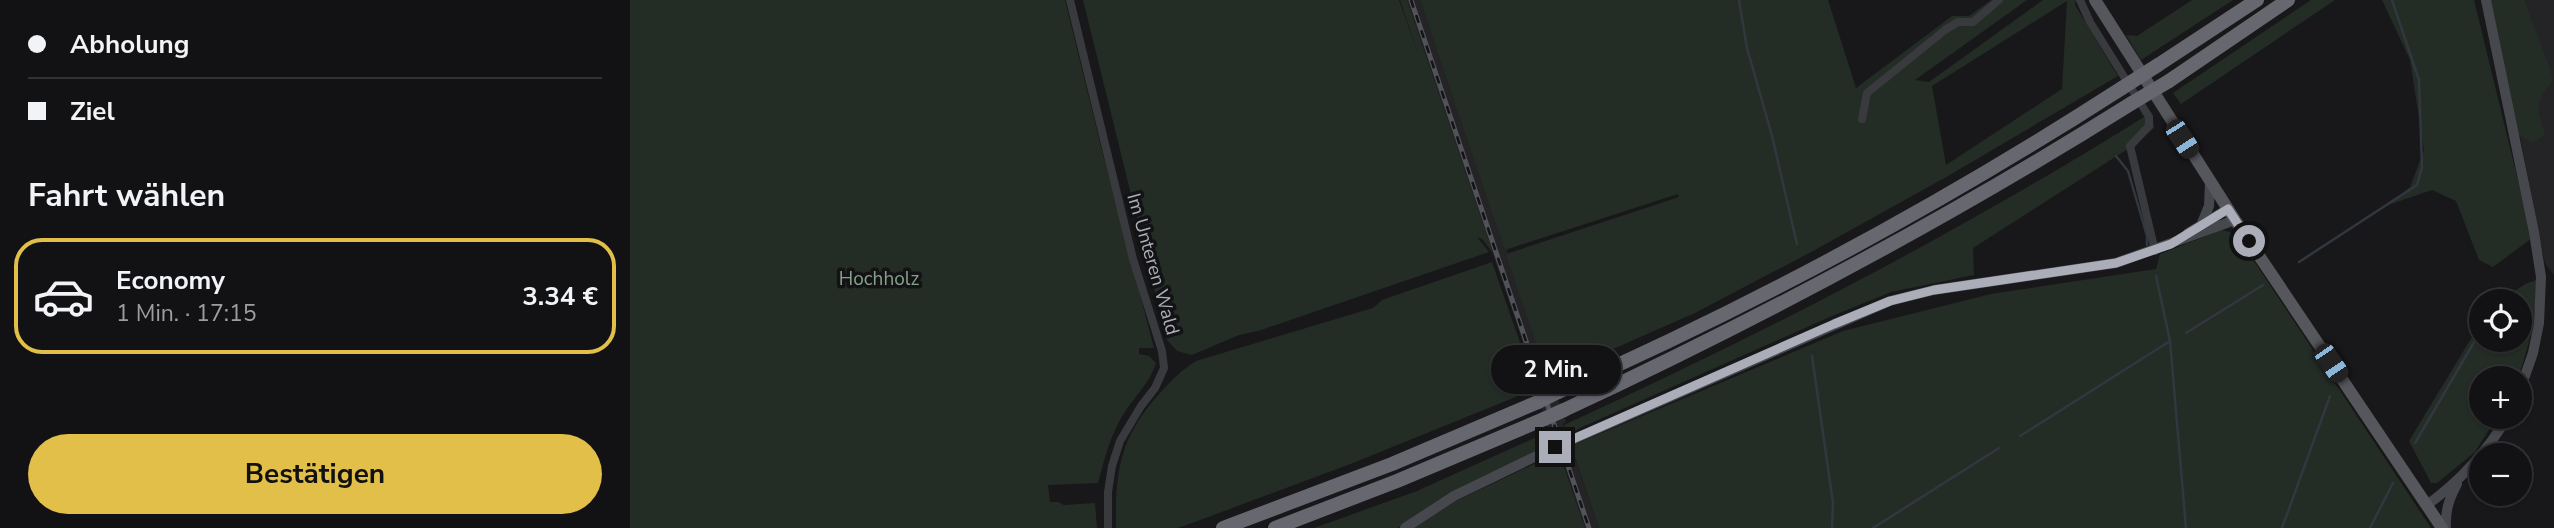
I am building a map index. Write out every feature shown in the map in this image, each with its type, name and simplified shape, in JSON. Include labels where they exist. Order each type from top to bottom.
[{"type":"highway","points":[[1223,528],[1392,464],[1538,402],[1649,351],[1860,244],[2027,147],[2257,0]]},
{"type":"highway","points":[[1275,528],[1397,481],[1564,410],[1655,368],[1836,274],[1974,198],[2132,103],[2288,0]]},
{"type":"main road","points":[[2095,0],[2235,220],[2444,528]]},
{"type":"main road","points":[[2486,0],[2541,277],[2539,323],[2528,366]]},
{"type":"main road","points":[[2201,225],[2209,206],[2210,182]]},
{"type":"main road","points":[[2171,244],[2228,209]]},
{"type":"main road","points":[[1405,528],[1454,496],[1553,448],[1890,301],[1934,290],[2116,263],[2235,220]]},
{"type":"main road","points":[[2444,528],[2449,498],[2461,478],[2500,429]]},
{"type":"main road","points":[[2427,505],[2461,478]]},
{"type":"street","name":"Im Unteren Wald","points":[[1070,0],[1133,259],[1162,351],[1164,368],[1155,388],[1129,423],[1120,441],[1108,492],[1108,528]]},
{"type":"street","points":[[1862,119],[1867,93],[1945,30],[1958,22],[1973,22],[1998,0]]},
{"type":"street","points":[[2080,0],[2090,22],[2148,117],[2149,127],[2130,146],[2155,251]]},
{"type":"shaded area","points":[[1407,0],[1420,0],[1549,381],[1552,380],[1566,422],[1563,424],[1574,445],[1571,447],[1599,528],[1585,528],[1560,452],[1556,452],[1553,442],[1556,440],[1552,429],[1548,428],[1535,388],[1538,387]]},
{"type":"shaded area","points":[[2493,0],[2554,0],[2554,275],[2545,263]]},
{"type":"green space","name":"Hochholz","points":[[630,0],[1065,0],[1154,348],[1139,348],[1139,354],[1149,356],[1156,363],[1116,428],[1098,483],[1048,485],[1050,502],[1064,505],[1095,503],[1097,528],[630,528]]},
{"type":"green space","points":[[1083,0],[1399,0],[1418,54],[1400,0],[1407,0],[1493,253],[1482,239],[1477,237],[1489,252],[1258,331],[1239,335],[1192,355],[1177,351],[1167,340]]},
{"type":"green space","points":[[1420,0],[1828,0],[1856,88],[1952,16],[1969,16],[1991,0],[2027,0],[1915,80],[1929,82],[2043,0],[2076,0],[2075,5],[2118,76],[1948,176],[1813,251],[1695,313],[1563,371],[1564,375],[1549,382],[1506,254],[1679,197],[1678,194],[1505,250]],"holes":[[[2067,1],[2062,89],[1946,165],[1932,86]]]},
{"type":"green space","points":[[2192,0],[2233,0],[2141,60],[2126,35],[2137,36]]},
{"type":"green space","points":[[2311,0],[2335,0],[2181,104],[2173,93]]},
{"type":"green space","points":[[2382,0],[2474,0],[2532,238],[2493,267],[2479,260],[2456,201],[2432,190],[2388,205],[2410,187],[2424,150],[2410,60]]},
{"type":"green space","points":[[2491,0],[2524,0],[2550,68],[2553,80],[2538,106],[2545,135],[2533,143],[2517,134]]},
{"type":"green space","points":[[2152,112],[2154,128],[2134,145],[1973,248],[1974,275],[1891,292],[1567,435],[1564,425],[1714,354],[1863,278],[2009,198]]},
{"type":"green space","points":[[2222,230],[2234,233],[2242,243],[2431,528],[1599,528],[1571,446],[1843,331],[1991,294],[2156,269],[2160,254]]},
{"type":"green space","points":[[1492,262],[1535,386],[1518,396],[1353,463],[1184,526],[1116,528],[1119,471],[1128,440],[1136,424],[1160,393],[1191,364],[1373,308],[1382,300]]},
{"type":"green space","points":[[2536,280],[2532,330],[2532,289],[2518,289]]},
{"type":"green space","points":[[2469,342],[2469,352],[2526,352],[2522,366],[2469,366],[2469,429],[2489,429],[2481,443],[2469,443],[2469,457],[2437,483],[2431,483],[2409,441]]},
{"type":"green space","points":[[1552,430],[1556,441],[1452,493],[1398,528],[1314,528],[1417,491]]},
{"type":"green space","points":[[1559,452],[1585,528],[1413,528],[1456,501]]},
{"type":"waterway","points":[[1739,0],[1747,48],[1772,136],[1797,244]]},
{"type":"waterway","points":[[2299,262],[2417,185],[2422,167],[2419,80],[2392,0]]},
{"type":"waterway","points":[[2116,156],[2128,171],[2147,236],[2147,245]]},
{"type":"waterway","points":[[2156,276],[2170,341],[2186,528]]},
{"type":"waterway","points":[[2186,333],[2263,285]]},
{"type":"waterway","points":[[2020,436],[2170,341]]},
{"type":"waterway","points":[[2415,443],[2469,351]]},
{"type":"waterway","points":[[1812,356],[1833,503],[1832,528]]},
{"type":"waterway","points":[[2282,528],[2330,396]]},
{"type":"waterway","points":[[1873,528],[1999,448]]},
{"type":"waterway","points":[[2370,528],[2393,483]]},
{"type":"railway","points":[[1411,0],[1589,528]]},
{"type":"route","points":[[1555,447],[1890,301],[1934,290],[2116,263],[2171,244],[2228,209],[2249,241]]}]
